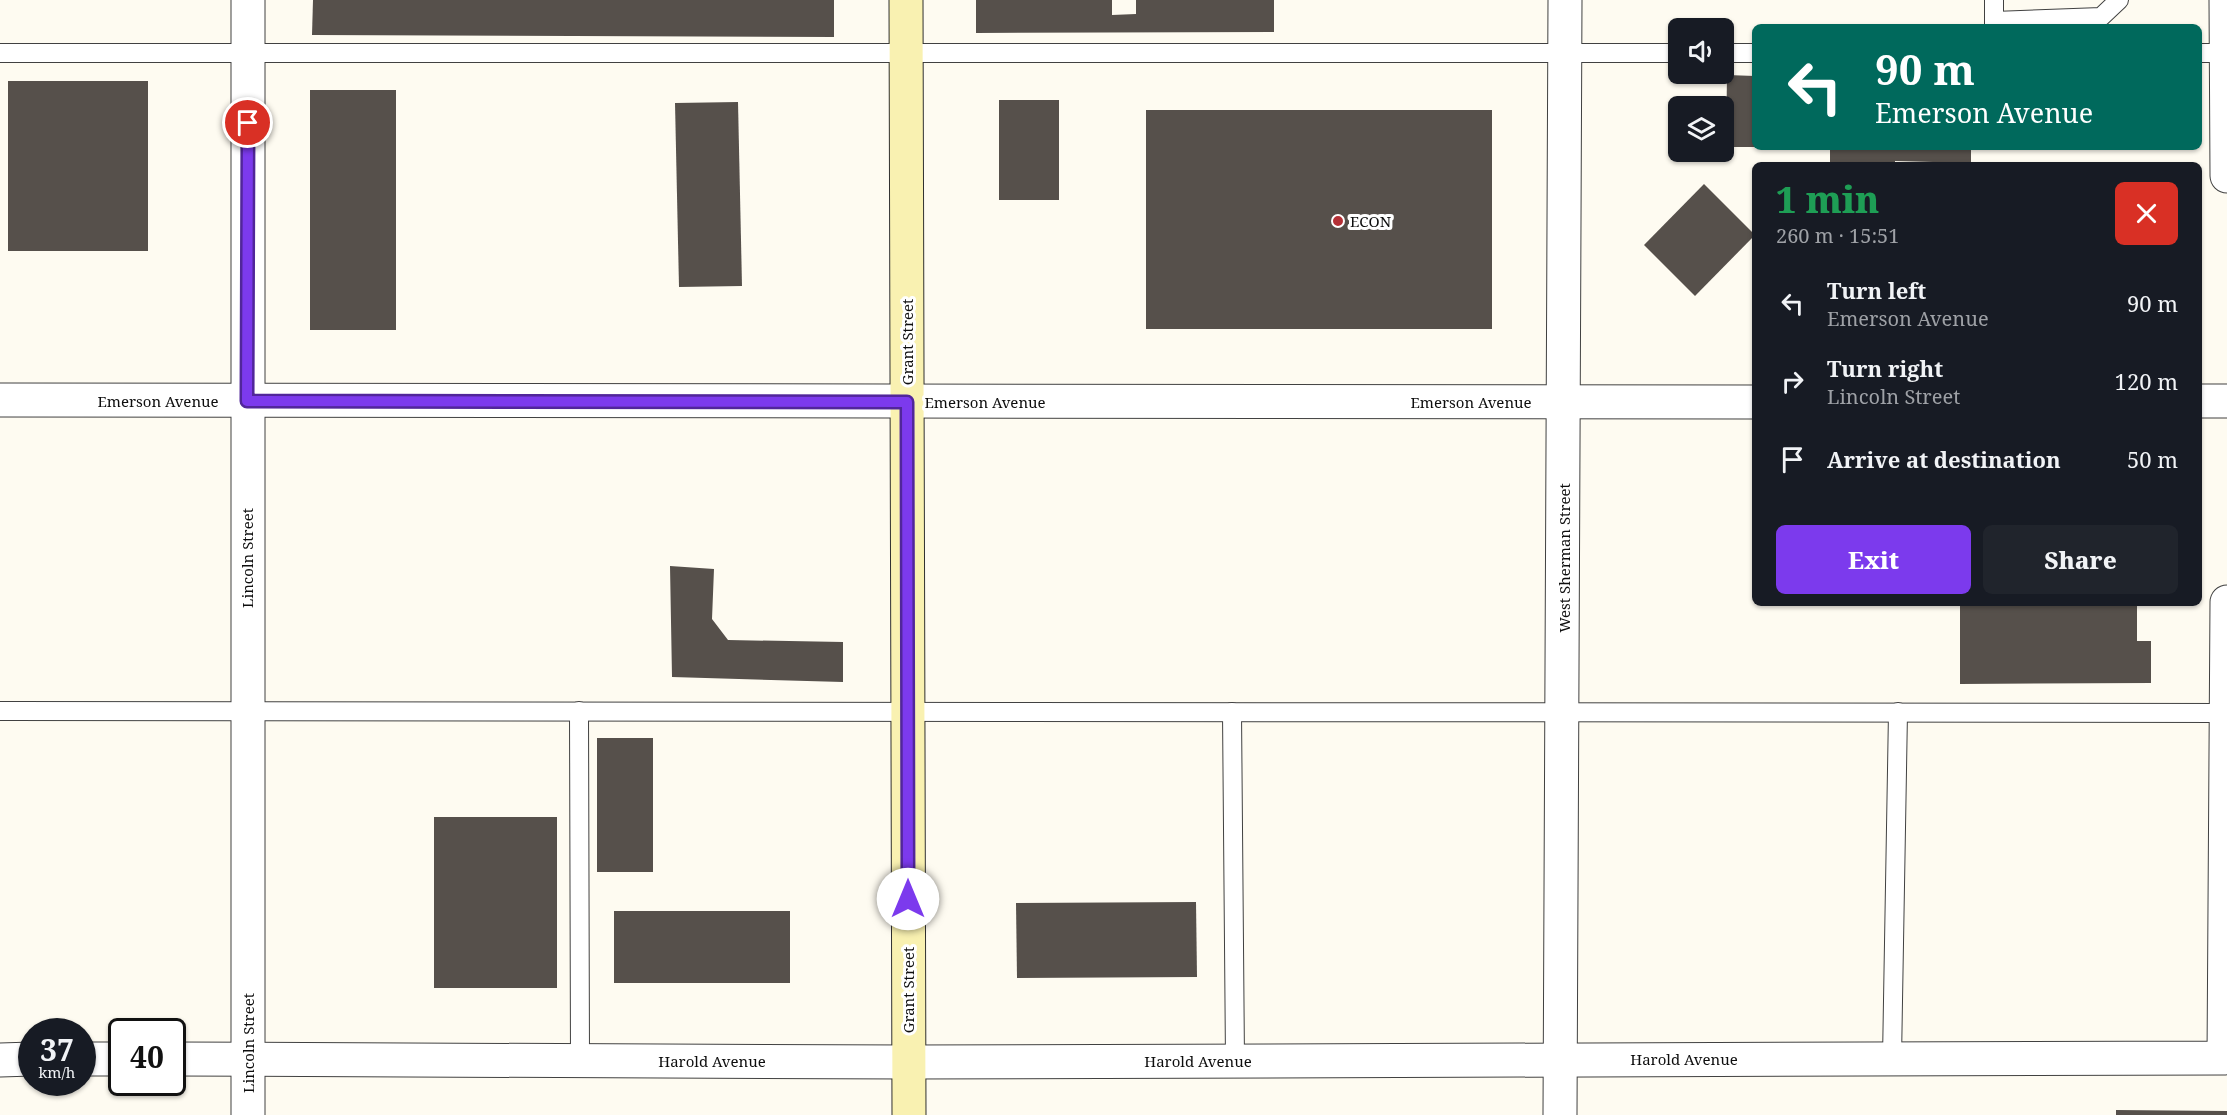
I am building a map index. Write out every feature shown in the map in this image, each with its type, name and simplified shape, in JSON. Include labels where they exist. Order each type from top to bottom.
[{"type":"street","name":"Lincoln Street","points":[[248,0],[248,1115]]},
{"type":"street","name":"Grant Street","points":[[906,0],[909,1115]]},
{"type":"street","name":"West Sherman Street","points":[[1560,1115],[1565,402],[1565,0]]},
{"type":"street","points":[[2226,0],[2227,176]]},
{"type":"street","name":"Emerson Avenue","points":[[0,400],[1752,402]]},
{"type":"street","points":[[2202,401],[2227,401]]},
{"type":"street","points":[[2226,713],[2227,602]]},
{"type":"street","name":"Harold Avenue","points":[[186,1059],[908,1062],[2224,1058],[2226,713]]},
{"type":"street","points":[[0,1060],[18,1059]]},
{"type":"lane","points":[[1994,0],[1994,24],[2101,18],[2119,0]]},
{"type":"lane","points":[[0,53],[1668,53]]},
{"type":"lane","points":[[1734,53],[1752,53]]},
{"type":"lane","points":[[2202,53],[2227,53]]},
{"type":"lane","points":[[0,711],[2226,713]]},
{"type":"lane","points":[[579,711],[580,1060]]},
{"type":"lane","points":[[1232,711],[1235,1061]]},
{"type":"lane","points":[[1892,1059],[1898,712]]},
{"type":"building","points":[[313,0],[834,0],[834,37],[312,35]]},
{"type":"building","points":[[976,0],[1112,0],[1112,15],[1136,14],[1136,0],[1274,0],[1274,32],[976,33]]},
{"type":"building","points":[[1734,75],[1752,76],[1752,147],[1734,147],[1734,96],[1727,96],[1727,84],[1734,84]]},
{"type":"building","points":[[8,81],[148,81],[148,251],[8,251]]},
{"type":"building","points":[[310,90],[396,90],[396,330],[310,330]]},
{"type":"building","points":[[999,100],[1059,100],[1059,200],[999,200]]},
{"type":"building","points":[[738,102],[742,286],[679,287],[675,103]]},
{"type":"building","points":[[1146,110],[1492,110],[1492,329],[1146,329]]},
{"type":"building","points":[[1830,150],[1971,150],[1971,162],[1830,162]]},
{"type":"building","points":[[1704,184],[1752,232],[1752,238],[1695,296],[1644,245]]},
{"type":"building","points":[[670,566],[714,569],[712,619],[728,640],[843,642],[843,682],[672,677]]},
{"type":"building","points":[[1960,606],[2137,606],[2137,641],[2151,641],[2151,683],[1960,684]]},
{"type":"building","points":[[597,738],[653,738],[653,872],[597,872]]},
{"type":"building","points":[[434,817],[557,817],[557,988],[434,988]]},
{"type":"building","points":[[1196,902],[1197,977],[1017,978],[1016,903]]},
{"type":"building","points":[[614,911],[790,911],[790,983],[614,983]]},
{"type":"building","points":[[2116,1110],[2227,1111],[2227,1115],[2116,1115]]},
{"type":"place","name":"ECON","points":[[1338,221]]},
{"type":"route","points":[[248,123],[247,401],[907,402],[908,899]]}]
